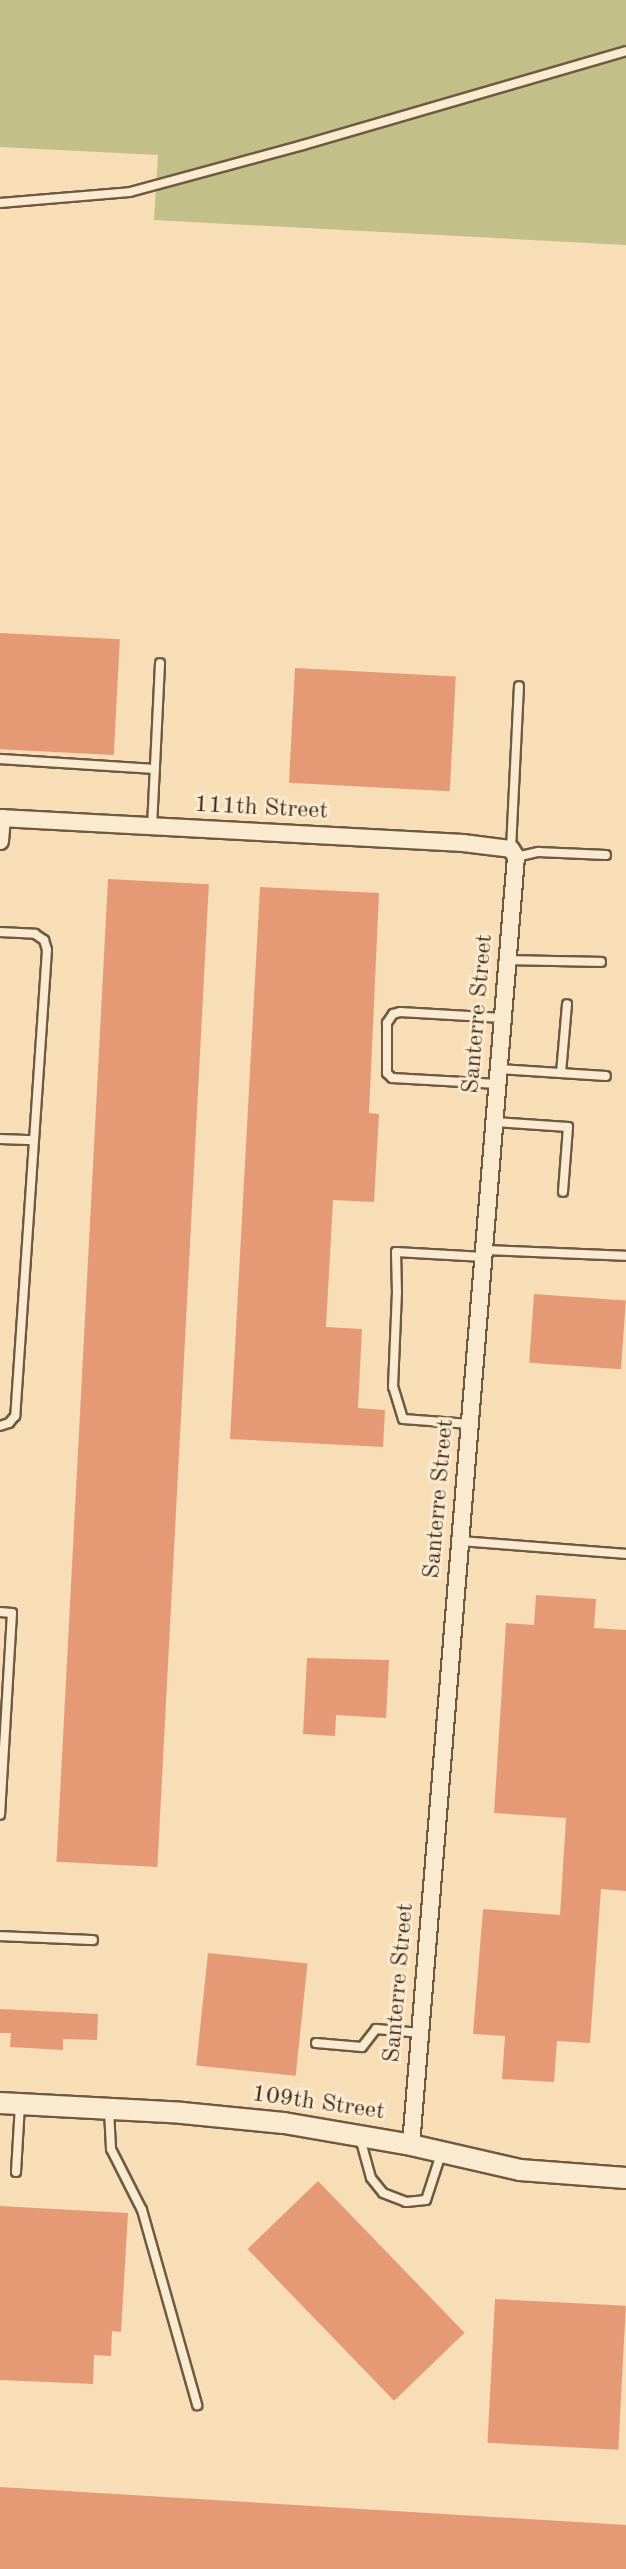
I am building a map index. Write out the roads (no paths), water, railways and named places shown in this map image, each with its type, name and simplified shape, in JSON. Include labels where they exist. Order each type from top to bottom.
[{"type":"street","name":"111th Street","points":[[1,818],[463,843],[514,853]]},
{"type":"street","points":[[0,841],[1,818]]},
{"type":"street","name":"Santerre Street","points":[[411,2145],[508,960],[514,853]]},
{"type":"street","name":"109th Street","points":[[0,2103],[239,2118],[359,2135],[442,2151],[520,2170],[626,2178]]},
{"type":"lane","points":[[0,203],[130,192],[303,145],[626,51]]},
{"type":"lane","points":[[152,827],[160,663]]},
{"type":"lane","points":[[519,686],[514,853],[606,855]]},
{"type":"lane","points":[[0,759],[155,769]]},
{"type":"lane","points":[[0,932],[35,934],[44,940],[47,950],[15,1416],[9,1424],[0,1425]]},
{"type":"lane","points":[[508,960],[601,962]]},
{"type":"lane","points":[[561,1073],[567,1004]]},
{"type":"lane","points":[[503,1018],[400,1011],[393,1014],[387,1023],[387,1072],[392,1078],[498,1077],[561,1073],[606,1076]]},
{"type":"lane","points":[[495,1122],[568,1127],[563,1192]]},
{"type":"lane","points":[[0,1139],[34,1140]]},
{"type":"lane","points":[[470,1424],[403,1419],[393,1388],[397,1293],[396,1252],[626,1256]]},
{"type":"lane","points":[[460,1541],[626,1554]]},
{"type":"lane","points":[[0,1612],[12,1613],[3,1732],[0,1815]]},
{"type":"lane","points":[[0,1936],[93,1941]]},
{"type":"lane","points":[[316,2043],[362,2048],[375,2029],[421,2032]]},
{"type":"lane","points":[[16,2172],[20,2104]]},
{"type":"lane","points":[[110,2109],[111,2149],[142,2210],[197,2404]]},
{"type":"lane","points":[[359,2135],[371,2178],[383,2193],[406,2202],[426,2200],[442,2151]]}]
